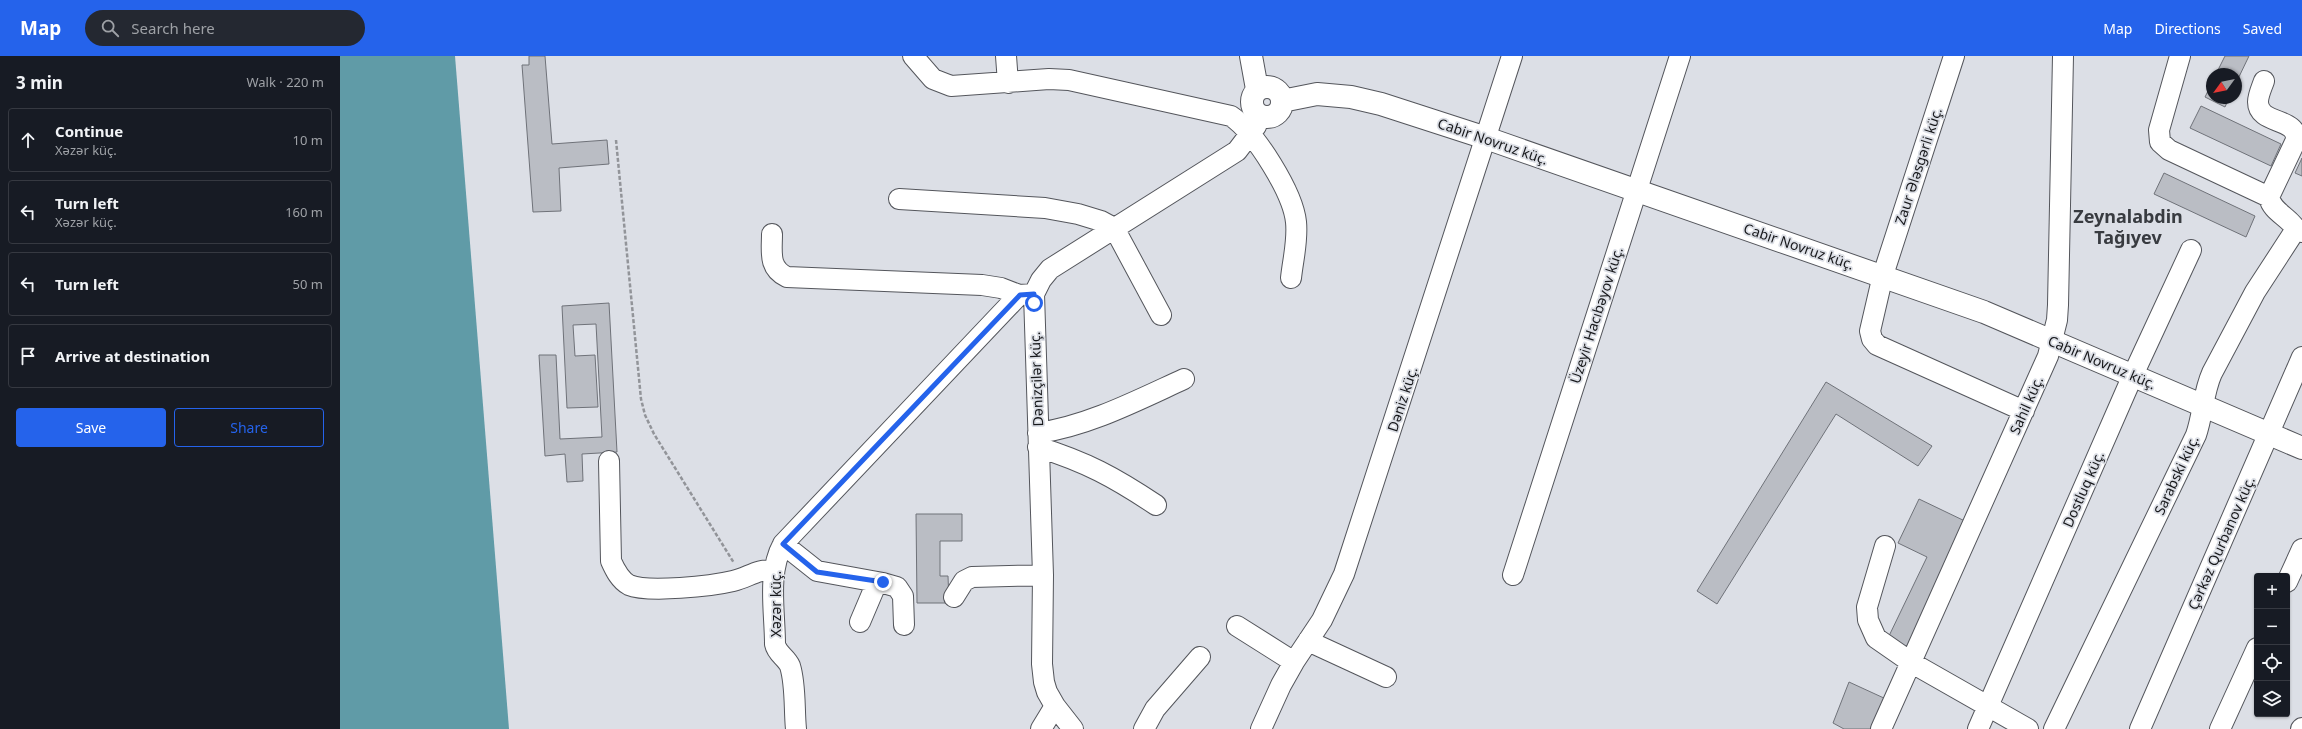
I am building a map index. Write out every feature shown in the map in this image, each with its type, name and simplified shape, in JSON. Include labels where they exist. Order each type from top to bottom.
[{"type":"main road","points":[[1251,56],[1257,89],[1251,103],[1256,112],[1255,125]]},
{"type":"main road","points":[[1255,125],[1266,117],[1277,113],[1282,101],[1276,90],[1270,87],[1257,89]]},
{"type":"main road","name":"Cabir Novruz küç.","points":[[1282,101],[1317,94],[1351,97],[1381,104],[1486,138],[1883,275],[1984,312],[2133,374],[2269,435],[2302,448]]},
{"type":"street","points":[[913,56],[933,79],[951,86],[1049,79],[1069,80],[1221,112],[1239,121],[1255,125]]},
{"type":"street","points":[[1006,56],[1008,83]]},
{"type":"street","name":"Dәniz küç.","points":[[1261,729],[1294,662],[1328,611],[1344,574],[1512,56]]},
{"type":"street","name":"Üzeyir Hacıbəyov küç.","points":[[1513,575],[1680,56]]},
{"type":"street","name":"Zaur Ələsgərli küç.","points":[[1954,56],[1883,275],[1870,331],[1872,339],[1877,345],[2024,411]]},
{"type":"street","name":"Sahil küç.","points":[[1881,729],[1912,663],[2024,411],[2053,341],[2058,305],[2063,56]]},
{"type":"street","points":[[2180,56],[2159,130],[2160,142],[2169,150],[2269,197]]},
{"type":"street","points":[[2264,80],[2258,102],[2260,110],[2293,128],[2297,133],[2296,140],[2269,197],[2270,204],[2290,220],[2299,230]]},
{"type":"street","points":[[772,234],[772,262],[778,273],[788,277],[982,285],[1027,295],[1050,269],[1225,160],[1237,151],[1255,125]]},
{"type":"street","points":[[1255,125],[1292,203],[1296,235],[1291,278]]},
{"type":"street","points":[[899,199],[1045,208],[1078,214],[1101,221],[1114,228],[1161,315]]},
{"type":"street","name":"Sarabski küç.","points":[[2054,729],[2196,435],[2206,387],[2212,372],[2255,292],[2299,230]]},
{"type":"street","name":"Dostluq küç.","points":[[1978,729],[2133,374],[2191,250]]},
{"type":"street","name":"Dәnizçilәr küç.","points":[[1027,295],[1038,440],[1043,575],[1043,676],[1055,706],[1073,729]]},
{"type":"street","name":"Xəzər küç.","points":[[796,729],[791,672],[786,660],[779,654],[775,644],[774,570],[776,556],[783,544],[1027,295]]},
{"type":"street","name":"Çərkəz Qurbanov küç.","points":[[2146,727],[2302,357]]},
{"type":"street","points":[[1038,440],[1053,431],[1126,405],[1184,379]]},
{"type":"street","points":[[1038,440],[1116,478],[1156,504]]},
{"type":"street","points":[[609,460],[611,561],[618,574],[628,584],[641,588],[710,585],[743,577],[763,569],[774,570]]},
{"type":"street","points":[[783,544],[817,572],[877,582],[897,587],[903,596],[904,625]]},
{"type":"street","points":[[1885,546],[1867,608],[1868,620],[1876,638],[1912,663],[2028,729]]},
{"type":"street","points":[[2290,575],[2302,548]]},
{"type":"street","points":[[954,597],[964,581],[972,577],[1043,575]]},
{"type":"street","points":[[860,622],[877,582]]},
{"type":"street","points":[[1237,626],[1294,662]]},
{"type":"street","points":[[1308,642],[1386,677]]},
{"type":"street","points":[[2220,729],[2254,655]]},
{"type":"street","points":[[1144,729],[1155,709],[1200,657]]},
{"type":"street","points":[[1041,729],[1055,706]]},
{"type":"path","points":[[616,140],[641,399],[644,414],[654,434],[743,577]]},
{"type":"water","points":[[340,56],[455,56],[509,729],[340,729]]},
{"type":"building","points":[[529,56],[545,56],[552,144],[607,140],[609,164],[559,168],[561,211],[533,212],[522,65],[529,65]]},
{"type":"building","points":[[2225,56],[2249,56],[2242,71],[2242,68],[2219,68]]},
{"type":"building","points":[[2219,104],[2226,104],[2225,107]]},
{"type":"building","points":[[2201,106],[2281,144],[2271,166],[2190,128]]},
{"type":"building","points":[[2302,158],[2302,176],[2295,173]]},
{"type":"building","points":[[2164,173],[2255,216],[2246,237],[2154,194]]},
{"type":"building","points":[[609,303],[617,452],[582,454],[583,481],[567,482],[565,454],[545,456],[539,355],[556,355],[560,439],[602,437],[596,324],[573,325],[575,356],[595,355],[598,407],[567,408],[562,306]]},
{"type":"building","points":[[1826,382],[1932,446],[1918,466],[1836,414],[1717,604],[1697,591]]},
{"type":"building","points":[[1919,499],[1969,523],[1909,649],[1888,638],[1927,557],[1898,543]]},
{"type":"building","points":[[916,514],[962,514],[962,541],[940,541],[940,576],[948,576],[949,603],[917,603]]},
{"type":"building","points":[[1849,682],[1886,699],[1873,729],[1844,729],[1833,723]]},
{"type":"district","name":"Zeynalabdin Tağıyev","points":[[2128,226]]},
{"type":"route","points":[[883,582],[817,572],[783,544],[1020,295],[1034,294],[1034,303]]}]
